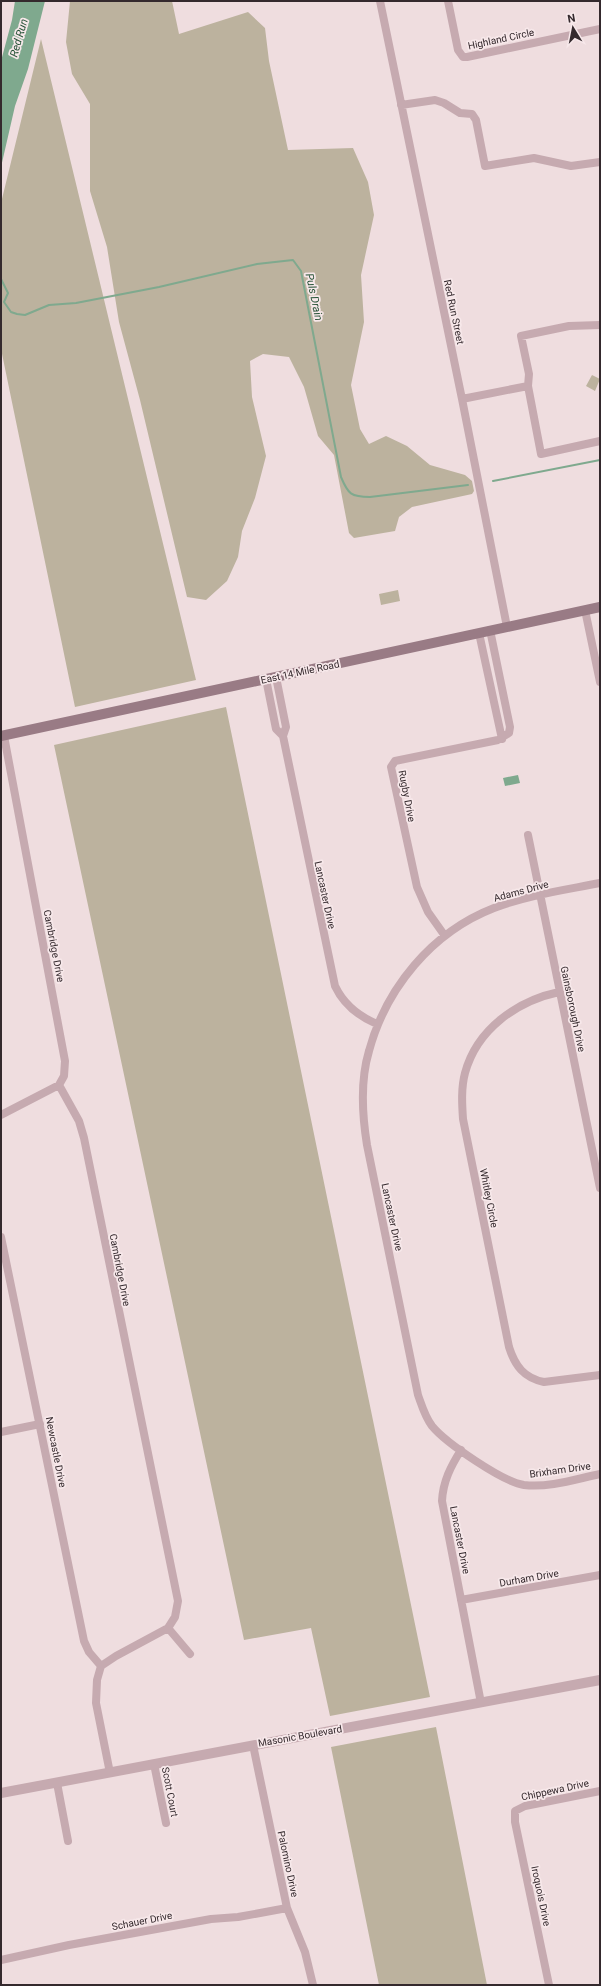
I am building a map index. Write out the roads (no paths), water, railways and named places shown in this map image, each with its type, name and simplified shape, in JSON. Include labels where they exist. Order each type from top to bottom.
[{"type":"main road","name":"East 14 Mile Road","points":[[3,736],[600,607]]},
{"type":"street","name":"Red Run Street","points":[[380,1],[462,399],[507,627]]},
{"type":"street","name":"Highland Circle","points":[[448,1],[458,50],[463,57],[600,29]]},
{"type":"street","points":[[401,105],[435,100],[440,101],[460,113],[472,114],[476,120],[485,166],[534,158],[571,166],[600,162]]},
{"type":"street","points":[[600,325],[569,326],[521,336],[529,374],[528,386],[541,454],[600,442]]},
{"type":"street","points":[[462,399],[528,386]]},
{"type":"street","points":[[585,610],[600,682]]},
{"type":"street","points":[[479,633],[502,739],[509,733],[510,727],[490,630]]},
{"type":"street","name":"Lancaster Drive","points":[[276,676],[286,727],[282,736]]},
{"type":"street","name":"Lancaster Drive","points":[[266,679],[276,729],[282,736],[335,986],[340,996],[353,1012],[377,1024],[368,1052],[364,1085],[363,1121],[418,1395],[426,1415],[433,1426],[461,1450],[445,1480],[442,1489],[442,1501],[481,1703]]},
{"type":"street","name":"Cambridge Drive","points":[[3,736],[65,1061],[64,1076],[59,1085],[79,1121],[84,1138],[174,1585],[178,1607],[175,1617],[168,1628]]},
{"type":"street","name":"Rugby Drive","points":[[445,936],[428,912],[417,887],[391,767],[395,761],[398,760],[502,739]]},
{"type":"street","name":"Gainsborough Drive","points":[[528,835],[600,1188]]},
{"type":"street","name":"Adams Drive","points":[[377,1024],[393,995],[405,978],[430,949],[462,924],[493,908],[540,895],[600,883]]},
{"type":"street","name":"Whitley Circle","points":[[559,992],[526,1002],[507,1014],[486,1034],[477,1046],[465,1073],[462,1103],[463,1119],[514,1362],[523,1373],[544,1382],[600,1374]]},
{"type":"street","points":[[1,1115],[59,1085]]},
{"type":"street","name":"Newcastle Drive","points":[[1,1237],[84,1642],[89,1652],[101,1666]]},
{"type":"street","points":[[1,1432],[40,1424]]},
{"type":"street","name":"Brixham Drive","points":[[461,1450],[500,1475],[524,1485],[558,1482],[600,1474]]},
{"type":"street","name":"Durham Drive","points":[[461,1600],[600,1575]]},
{"type":"street","points":[[110,1773],[96,1703],[96,1680],[101,1666],[135,1645],[168,1628],[190,1654]]},
{"type":"street","name":"Masonic Boulevard","points":[[1,1793],[600,1680]]},
{"type":"street","name":"Palomino Drive","points":[[253,1745],[287,1908],[305,1952],[313,1985]]},
{"type":"street","name":"Scott Court","points":[[154,1764],[166,1823]]},
{"type":"street","points":[[57,1783],[68,1841]]},
{"type":"street","name":"Chippewa Drive","points":[[515,1811],[525,1806],[600,1791]]},
{"type":"street","name":"Iroquois Drive","points":[[515,1811],[515,1822],[549,1985]]},
{"type":"street","name":"Schauer Drive","points":[[1,1960],[69,1945],[211,1919],[238,1917],[287,1908]]},
{"type":"water","name":"Red Run","points":[[15,1],[45,1],[28,69],[15,106],[1,167],[1,61],[12,20]]},
{"type":"water","points":[[518,775],[520,783],[505,786],[503,778]]},
{"type":"waterway","name":"Puls Drain","points":[[1,279],[8,293],[4,302],[11,312],[25,315],[49,305],[76,303],[159,287],[257,264],[293,260],[301,271],[341,477],[348,491],[354,495],[370,497],[468,485]]},
{"type":"waterway","name":"Puls Drain","points":[[493,481],[600,460]]}]
